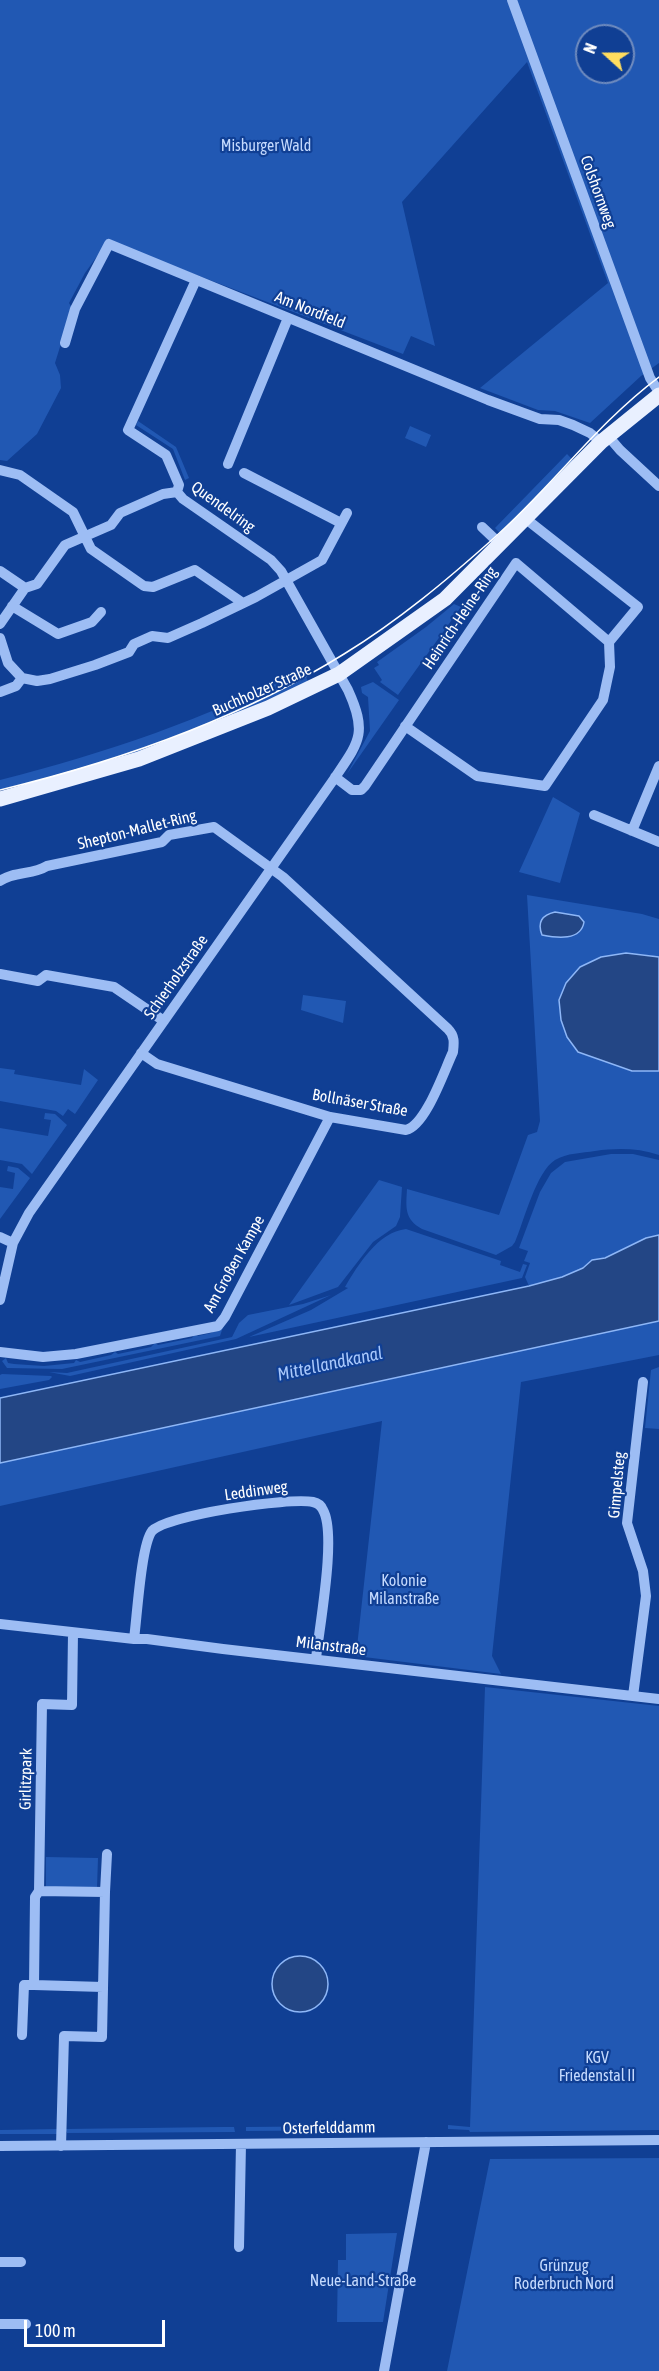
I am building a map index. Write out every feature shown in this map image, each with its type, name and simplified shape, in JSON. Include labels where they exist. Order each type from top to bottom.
[{"type":"main road","name":"Buchholzer Straße","points":[[0,799],[101,771],[161,750],[268,708],[339,674],[445,599],[605,439],[659,393]]},
{"type":"street","name":"Colshornweg","points":[[513,0],[650,378],[659,393]]},
{"type":"street","name":"Am Nordfeld","points":[[65,344],[75,309],[109,244],[537,418],[573,424],[605,439],[659,486]]},
{"type":"street","points":[[177,492],[179,485],[166,455],[128,430],[196,280]]},
{"type":"street","points":[[228,464],[288,318]]},
{"type":"street","points":[[0,470],[20,475],[73,512],[94,553],[145,586],[154,586],[195,570],[243,603]]},
{"type":"street","points":[[244,474],[341,524]]},
{"type":"street","name":"Quendelring","points":[[0,624],[25,588],[37,584],[65,545],[111,525],[120,513],[163,494],[177,492],[183,499],[271,560],[288,580],[339,674]]},
{"type":"street","points":[[0,640],[8,663],[22,678],[37,681],[50,680],[95,665],[129,652],[134,644],[152,636],[168,638],[243,603],[322,560],[347,513]]},
{"type":"street","points":[[405,726],[477,776],[545,786],[603,700],[610,667],[609,642],[638,607],[526,519]]},
{"type":"street","points":[[482,526],[501,545]]},
{"type":"street","name":"Heinrich-Heine-Ring","points":[[335,777],[352,790],[361,790],[516,563],[609,642]]},
{"type":"street","points":[[0,571],[25,588]]},
{"type":"street","points":[[12,606],[58,634],[92,622],[101,612]]},
{"type":"street","name":"Schierholzstraße","points":[[0,1300],[13,1243],[29,1213],[355,748],[360,725],[356,708],[339,674]]},
{"type":"street","points":[[0,692],[16,686],[22,678]]},
{"type":"street","points":[[632,831],[659,766]]},
{"type":"street","points":[[594,815],[659,842]]},
{"type":"street","name":"Shepton-Mallet-Ring","points":[[0,881],[7,876],[40,870],[47,866],[162,842],[169,835],[214,827],[271,868]]},
{"type":"street","name":"Bollnäser Straße","points":[[141,1053],[158,1064],[330,1117],[406,1130],[412,1128],[422,1118],[453,1052],[453,1034],[271,868]]},
{"type":"street","points":[[0,974],[38,981],[46,975],[114,987],[164,1021]]},
{"type":"street","name":"Am Großen Kampe","points":[[0,1352],[43,1357],[76,1354],[218,1326],[225,1317],[330,1117]]},
{"type":"street","points":[[0,1237],[13,1243]]},
{"type":"street","name":"Gimpelsteg","points":[[633,1696],[646,1596],[643,1570],[627,1524],[643,1382]]},
{"type":"street","name":"Leddinweg","points":[[134,1639],[146,1546],[153,1530],[165,1523],[237,1507],[283,1501],[313,1502],[320,1505],[327,1518],[328,1553],[316,1659]]},
{"type":"street","name":"Milanstraße","points":[[0,1624],[659,1699]]},
{"type":"street","name":"Girlitzpark","points":[[39,1891],[42,1704],[72,1705],[74,1633]]},
{"type":"street","points":[[62,2146],[64,2036],[102,2037],[107,1854]]},
{"type":"street","points":[[34,1985],[35,1897],[39,1891],[105,1892]]},
{"type":"street","points":[[22,2035],[24,1985],[103,1987]]},
{"type":"street","name":"Osterfelddamm","points":[[0,2146],[659,2139]]},
{"type":"street","points":[[384,2371],[426,2142]]},
{"type":"street","points":[[239,2247],[241,2144]]},
{"type":"street","points":[[0,2262],[21,2262]]},
{"type":"street","points":[[0,2324],[26,2324]]},
{"type":"green space","name":"Misburger Wald","points":[[0,0],[659,0],[659,363],[641,376],[590,423],[555,411],[538,410],[480,388],[608,283],[527,62],[402,202],[435,346],[411,336],[403,354],[108,241],[85,273],[69,303],[72,308],[55,363],[60,375],[61,388],[37,434],[7,461],[0,460]]},
{"type":"green space","points":[[138,421],[176,447],[189,478],[185,480],[173,449],[136,425]]},
{"type":"green space","points":[[410,426],[431,435],[426,447],[405,438]]},
{"type":"green space","points":[[567,454],[574,461],[501,534],[495,528]]},
{"type":"green space","points":[[454,604],[461,607],[398,695],[380,682],[382,680],[374,668],[379,665],[377,662]]},
{"type":"green space","points":[[303,669],[308,682],[179,738],[100,764],[0,790],[0,780],[80,758],[155,733],[229,704]]},
{"type":"green space","points":[[373,682],[399,700],[347,774],[370,731],[368,697],[362,693],[361,687]]},
{"type":"green space","points":[[553,797],[580,813],[560,883],[519,872]]},
{"type":"green space","points":[[527,895],[642,914],[659,919],[659,957],[637,954],[618,955],[580,967],[561,1020],[567,1037],[578,1052],[631,1071],[659,1071],[659,1155],[627,1149],[611,1149],[564,1156],[555,1160],[548,1166],[536,1186],[515,1242],[496,1255],[416,1225],[407,1212],[407,1189],[499,1215],[528,1135],[537,1132],[540,1121]]},
{"type":"green space","points":[[303,995],[346,1001],[343,1023],[301,1010]]},
{"type":"green space","points":[[0,1068],[15,1070],[14,1074],[81,1085],[84,1069],[98,1080],[75,1114],[68,1109],[63,1116],[56,1111],[0,1101]]},
{"type":"green space","points":[[45,1113],[55,1114],[67,1125],[32,1174],[22,1164],[0,1160],[0,1128],[48,1136],[51,1120],[44,1119]]},
{"type":"green space","points":[[611,1154],[633,1154],[659,1160],[659,1235],[646,1238],[605,1258],[593,1260],[583,1268],[562,1277],[529,1286],[525,1277],[530,1263],[524,1261],[528,1251],[519,1248],[540,1192],[551,1173],[565,1162]]},
{"type":"green space","points":[[8,1166],[18,1168],[30,1178],[0,1219],[0,1187],[13,1189],[15,1173],[7,1171]]},
{"type":"green space","points":[[379,1180],[402,1187],[400,1217],[396,1226],[373,1242],[338,1287],[289,1305]]},
{"type":"green space","points":[[406,1229],[501,1261],[500,1265],[520,1272],[523,1264],[527,1265],[522,1278],[249,1337],[311,1310],[348,1288],[345,1287],[370,1251],[386,1236]]},
{"type":"green space","points":[[331,1295],[236,1339],[70,1376],[49,1372],[67,1373],[232,1337],[239,1323],[248,1315],[303,1304]]},
{"type":"green space","name":"Kolonie Milanstraße","points":[[659,1321],[659,1355],[521,1382],[492,1656],[501,1674],[356,1656],[382,1421],[0,1506],[0,1463]]},
{"type":"green space","points":[[223,1327],[220,1336],[62,1369],[7,1368],[2,1361],[6,1358],[8,1363],[44,1366],[74,1363],[76,1360],[80,1362],[115,1352],[118,1354],[151,1347],[155,1343],[158,1345],[192,1338],[195,1334],[198,1336],[211,1333]]},
{"type":"green space","points":[[659,1367],[659,1429],[645,1428],[651,1370]]},
{"type":"green space","points":[[0,1375],[52,1377],[49,1380],[0,1389]]},
{"type":"green space","name":"KGV Friedenstal II","points":[[485,1687],[659,1706],[659,2130],[470,2132],[469,2130],[448,2129],[448,2125],[470,2127]]},
{"type":"green space","points":[[46,1857],[98,1858],[97,1888],[46,1887]]},
{"type":"green space","points":[[355,2126],[355,2130],[246,2131],[246,2127]]},
{"type":"green space","points":[[234,2127],[235,2132],[67,2133],[65,2129]]},
{"type":"green space","points":[[58,2129],[57,2134],[0,2134],[0,2130]]},
{"type":"green space","name":"Grünzug Roderbruch Nord","points":[[659,2158],[659,2371],[447,2371],[490,2159]]},
{"type":"green space","name":"Neue-Land-Straße","points":[[397,2233],[383,2322],[337,2322],[338,2260],[346,2260],[346,2234]]},
{"type":"water","points":[[555,912],[579,916],[584,922],[582,928],[568,937],[542,935],[540,923],[547,915]]},
{"type":"water","points":[[626,953],[659,957],[659,1071],[632,1071],[578,1052],[567,1037],[561,1020],[559,1000],[566,983],[580,967],[601,957]]},
{"type":"water","name":"Mittellandkanal","points":[[659,1235],[659,1321],[0,1463],[0,1398],[529,1286],[562,1277],[583,1268],[592,1260],[605,1258],[646,1238]]},
{"type":"water","points":[[300,1956],[311,1958],[320,1964],[326,1973],[328,1984],[326,1995],[320,2004],[311,2010],[300,2012],[289,2010],[280,2004],[274,1995],[272,1984],[274,1973],[280,1964],[289,1958]]},
{"type":"tram line","points":[[0,790],[89,766],[177,736],[262,699],[344,654],[403,614],[476,554],[536,498],[615,414],[659,377]]}]
